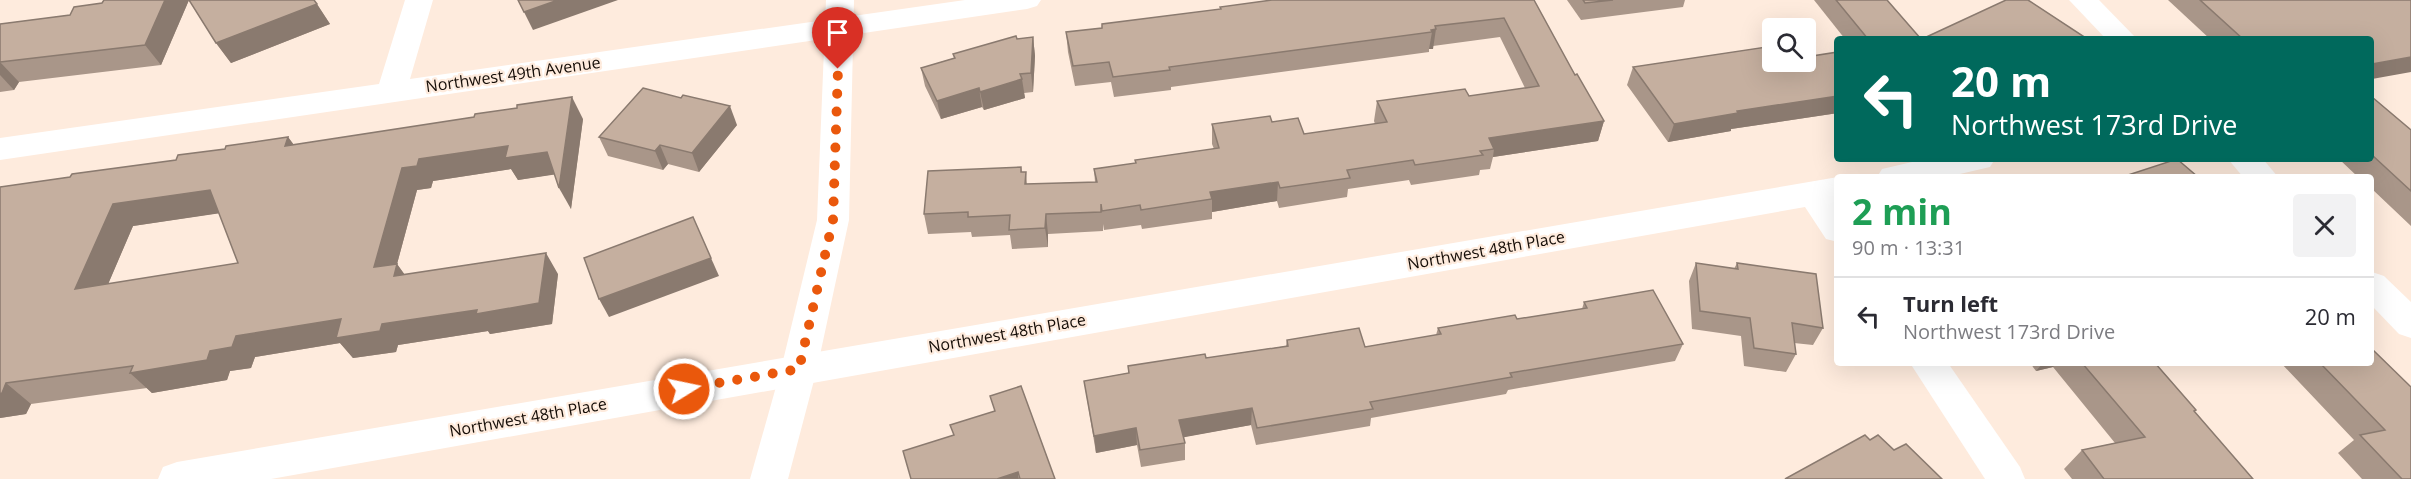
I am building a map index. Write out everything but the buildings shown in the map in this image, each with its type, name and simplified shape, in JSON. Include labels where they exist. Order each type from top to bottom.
[{"type":"street","points":[[391,92],[419,0]]},
{"type":"street","name":"Northwest 49th Avenue","points":[[0,149],[391,92],[840,13],[1027,0]]},
{"type":"street","points":[[2083,0],[2120,36]]},
{"type":"street","points":[[769,479],[799,369],[833,220],[840,13]]},
{"type":"street","points":[[1907,174],[1965,162]]},
{"type":"street","points":[[2247,162],[2259,174]]},
{"type":"street","points":[[1825,191],[1834,218]]},
{"type":"street","name":"Northwest 48th Place","points":[[177,479],[1825,191]]},
{"type":"street","points":[[2374,287],[2411,324]]},
{"type":"street","points":[[1930,366],[2006,479]]},
{"type":"route","points":[[684,389],[799,369],[833,220],[838,69]]}]
